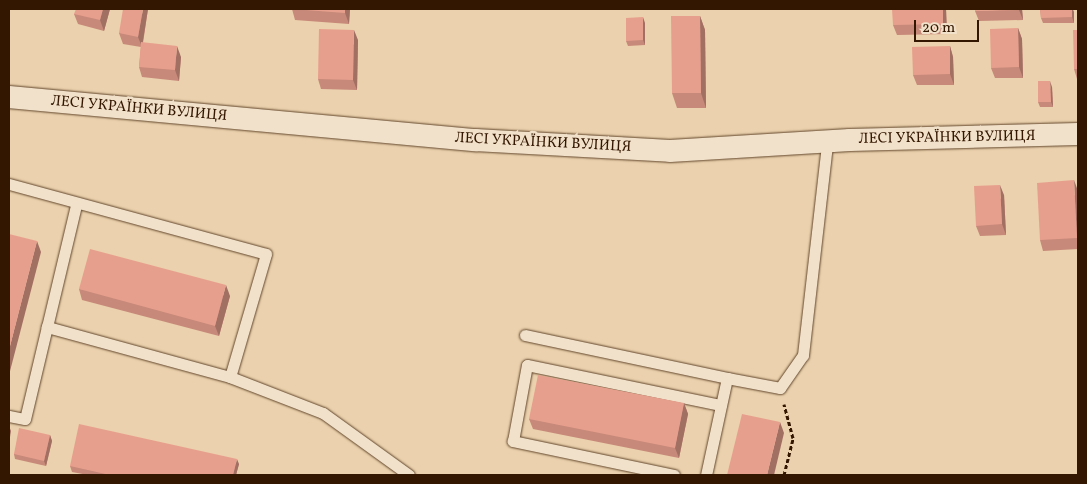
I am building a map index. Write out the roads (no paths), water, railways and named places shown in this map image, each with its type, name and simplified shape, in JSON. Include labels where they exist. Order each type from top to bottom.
[{"type":"street","name":"ЛЕСІ УКРАЇНКИ ВУЛИЦЯ","points":[[9,98],[514,142],[670,151],[827,144],[850,140],[1078,134]]},
{"type":"lane","points":[[525,335],[780,388],[803,355],[827,144]]},
{"type":"lane","points":[[9,184],[76,205],[266,254],[230,376]]},
{"type":"lane","points":[[9,416],[25,419],[76,205]]},
{"type":"lane","points":[[47,327],[230,376],[323,413],[409,475]]},
{"type":"lane","points":[[674,475],[513,441],[527,365],[721,405]]},
{"type":"lane","points":[[706,475],[727,378]]}]
